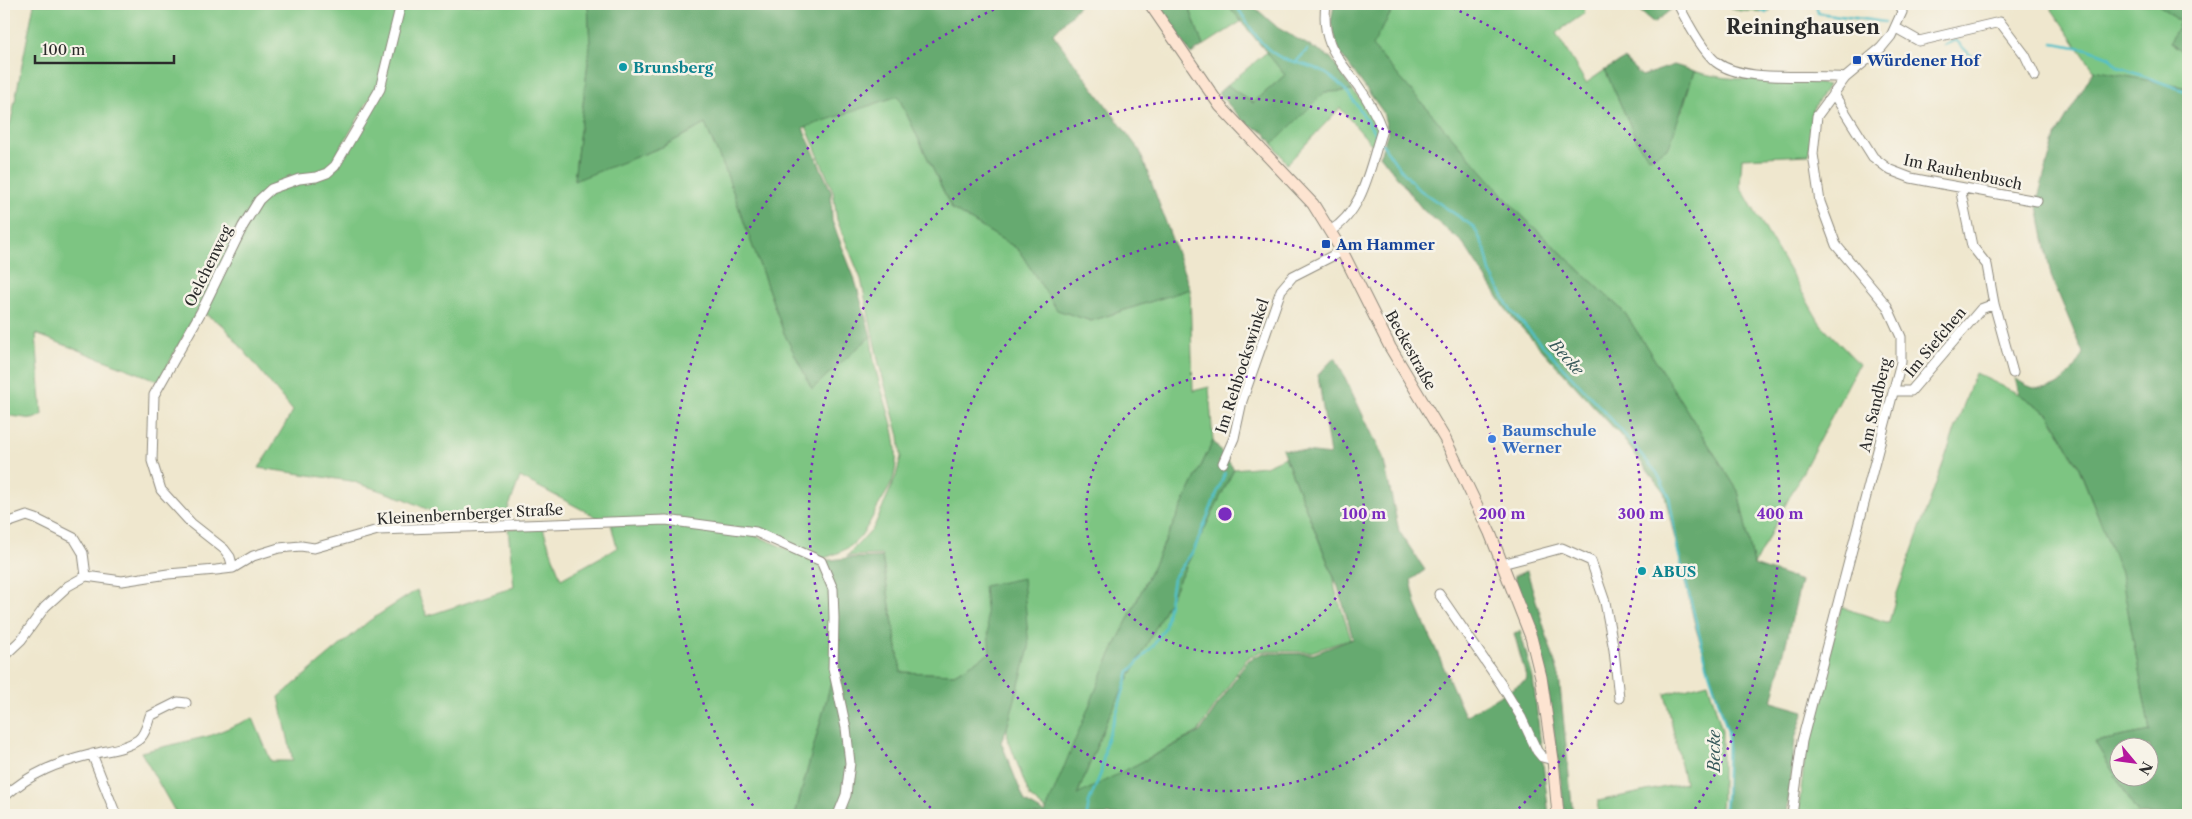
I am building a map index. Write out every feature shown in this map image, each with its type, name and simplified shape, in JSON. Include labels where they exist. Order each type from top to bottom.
[{"type":"main road","name":"Beckestraße","points":[[1150,4],[1220,106],[1313,204],[1342,251],[1390,347],[1445,439],[1490,533],[1531,637],[1541,677],[1553,760],[1558,815]]},
{"type":"street","name":"Oelchenweg","points":[[233,568],[230,558],[224,549],[191,523],[161,490],[152,461],[154,395],[201,312],[243,226],[259,200],[271,188],[284,183],[316,177],[327,172],[339,158],[380,89],[401,4]]},
{"type":"street","points":[[1326,4],[1325,25],[1329,44],[1335,56],[1357,84],[1376,115],[1382,130],[1356,204],[1342,224],[1330,231]]},
{"type":"street","points":[[1678,4],[1688,24],[1715,61],[1727,68],[1765,77],[1825,75],[1845,78]]},
{"type":"street","name":"Am Sandberg","points":[[1792,815],[1802,742],[1895,391],[1901,362],[1901,337],[1887,306],[1836,245],[1820,202],[1813,154],[1816,116],[1845,78],[1881,48],[1896,28],[1902,12],[1900,4]]},
{"type":"street","points":[[1896,28],[1919,41],[2000,22],[2025,55],[2035,76]]},
{"type":"street","name":"Im Rauhenbusch","points":[[1833,93],[1873,157],[1890,170],[1911,178],[2037,202]]},
{"type":"street","points":[[1960,188],[1972,246],[1987,265],[1994,304],[2013,373]]},
{"type":"street","name":"Im Rehbockswinkel","points":[[1223,463],[1234,438],[1242,401],[1281,290],[1292,276],[1342,251]]},
{"type":"street","name":"Im Siefchen","points":[[1895,391],[1911,391],[1981,309],[1994,304]]},
{"type":"street","points":[[4,524],[27,516],[74,538],[83,552],[86,576],[68,586],[45,607],[21,640],[4,656]]},
{"type":"street","name":"Kleinenbernberger Straße","points":[[86,576],[122,581],[233,568],[253,556],[279,548],[300,546],[314,548],[378,530],[666,520],[756,532],[821,560],[833,589],[833,668],[846,728],[850,763],[846,795],[838,815]]},
{"type":"street","points":[[1502,564],[1562,548],[1591,562],[1605,602],[1614,650],[1619,698]]},
{"type":"street","points":[[1439,594],[1501,684],[1521,717],[1536,751],[1542,757],[1553,760]]},
{"type":"street","points":[[4,797],[22,781],[43,769],[123,747],[138,740],[144,734],[150,716],[178,702],[186,703]]},
{"type":"street","points":[[92,754],[116,815]]},
{"type":"green space","points":[[34,4],[400,4],[383,76],[327,171],[271,187],[223,264],[159,381],[36,334],[42,415],[33,419],[4,415],[4,138],[11,121]]},
{"type":"green space","points":[[402,4],[588,4],[590,45],[574,180],[662,147],[705,124],[726,172],[784,333],[812,388],[871,336],[878,380],[894,434],[896,462],[891,484],[866,529],[849,547],[821,559],[757,529],[604,521],[520,477],[504,520],[452,521],[405,499],[351,481],[259,468],[293,411],[223,325],[203,313],[244,227],[272,190],[327,174],[381,89]]},
{"type":"green space","points":[[588,4],[1078,4],[1079,6],[1053,34],[1140,151],[1190,289],[1091,321],[1057,310],[1018,249],[952,209],[898,96],[803,128],[831,191],[832,221],[854,277],[871,336],[812,389],[784,333],[726,172],[705,124],[662,147],[574,181],[590,45]]},
{"type":"green space","points":[[1158,4],[1190,4],[1203,46],[1191,54]]},
{"type":"green space","points":[[1190,4],[1227,4],[1242,21],[1203,46]]},
{"type":"green space","points":[[1227,4],[1251,4],[1278,28],[1331,58],[1353,91],[1325,92],[1273,144],[1263,131],[1247,125],[1218,93],[1227,85],[1253,103],[1285,75]]},
{"type":"green space","points":[[1334,4],[1396,4],[1372,46],[1516,210],[1625,313],[1738,491],[1754,565],[1801,581],[1772,702],[1804,711],[1795,739],[1787,815],[1724,815],[1727,797],[1728,729],[1696,629],[1664,492],[1620,435],[1509,314],[1463,243],[1423,210],[1380,155],[1388,132],[1383,112],[1340,53],[1331,23]]},
{"type":"green space","points":[[1396,4],[1501,4],[1502,6],[1582,4],[1585,13],[1556,33],[1586,83],[1605,70],[1640,147],[1682,111],[1694,71],[1727,78],[1811,82],[1828,85],[1813,110],[1809,155],[1742,158],[1740,186],[1820,323],[1859,364],[1754,565],[1738,491],[1625,313],[1516,210],[1371,45]]},
{"type":"green space","points":[[1631,4],[1678,4],[1654,23]]},
{"type":"green space","points":[[1722,4],[1771,4],[1770,12],[1740,11]]},
{"type":"green space","points":[[2048,4],[2158,4],[2180,22],[2170,42],[2188,55],[2188,88],[2094,70]]},
{"type":"green space","points":[[2158,4],[2188,4],[2188,55],[2170,42],[2180,22]]},
{"type":"green space","points":[[1267,52],[1285,75],[1253,103],[1227,85]]},
{"type":"green space","points":[[1624,59],[1642,76],[1674,65],[1694,71],[1669,147],[1650,158],[1640,147],[1605,70]]},
{"type":"green space","points":[[2094,70],[2188,88],[2188,815],[2139,815],[2122,786],[2160,786],[2160,736],[2125,736],[2150,731],[2121,573],[2078,465],[2049,414],[2019,394],[2015,378],[2026,385],[2037,388],[2046,389],[2055,386],[2070,373],[2083,353],[2051,276],[2037,201],[2055,137]]},
{"type":"green space","points":[[1353,91],[1372,114],[1379,129],[1372,145],[1340,108],[1287,164],[1273,144],[1325,92]]},
{"type":"green space","points":[[898,96],[952,209],[1018,249],[1058,310],[1091,321],[1190,289],[1193,391],[1209,387],[1213,441],[1106,665],[1047,811],[1030,797],[1008,739],[1007,728],[1029,648],[984,586],[991,653],[954,674],[901,672],[882,555],[847,556],[874,527],[896,476],[901,457],[899,436],[879,364],[861,279],[837,220],[833,191],[806,126]]},
{"type":"green space","points":[[1335,357],[1383,457],[1399,531],[1425,570],[1411,580],[1416,604],[1465,716],[1527,680],[1514,633],[1520,631],[1533,678],[1549,815],[795,815],[835,668],[836,621],[822,561],[882,557],[901,672],[954,674],[990,653],[984,586],[1023,578],[1029,648],[1007,728],[1001,742],[1025,802],[1045,813],[1106,665],[1213,441],[1234,469],[1161,617],[1107,720],[1077,795],[1200,732],[1247,661],[1263,653],[1313,654],[1353,639],[1338,587],[1282,449],[1330,455],[1318,375]]},
{"type":"green space","points":[[1975,373],[2019,394],[2049,414],[2078,466],[2121,573],[2150,731],[2125,736],[2110,736],[2110,739],[2095,742],[2110,767],[2110,786],[2122,786],[2139,815],[1798,815],[1807,740],[1841,607],[1889,623],[1896,596]]},
{"type":"green space","points":[[1285,457],[1334,578],[1335,589],[1351,639],[1311,652],[1262,651],[1246,659],[1198,732],[1077,796],[1107,720],[1161,617],[1234,469],[1265,466]]},
{"type":"green space","points":[[665,523],[755,535],[819,563],[830,589],[833,676],[795,815],[177,815],[141,752],[209,736],[253,718],[271,761],[293,761],[279,697],[369,621],[417,590],[427,616],[514,587],[508,529],[542,526],[561,579],[617,548],[611,524]]},
{"type":"green space","points":[[1527,571],[1559,676],[1573,815],[1565,815],[1546,674],[1536,637],[1514,576]]},
{"type":"green space","points":[[1708,683],[1722,730],[1722,799],[1720,815],[1597,815],[1598,801],[1685,783],[1665,694]]},
{"type":"green space","points":[[2110,739],[2110,767],[2095,742]]},
{"type":"waterway","name":"Becke","points":[[1235,4],[1260,41],[1274,54],[1320,70],[1334,79],[1355,102],[1378,138]]},
{"type":"waterway","points":[[1751,4],[1766,13],[1771,4]]},
{"type":"waterway","points":[[1816,4],[1818,13],[1885,22]]},
{"type":"waterway","points":[[1944,45],[1956,40],[1971,56]]},
{"type":"waterway","points":[[2053,43],[2088,49],[2109,57],[2118,67],[2188,92]]},
{"type":"waterway","points":[[1296,62],[1307,50]]},
{"type":"waterway","name":"Becke","points":[[1381,142],[1397,165],[1417,188],[1474,227],[1485,249],[1490,272],[1511,311],[1612,420],[1657,473],[1669,496],[1678,551],[1707,665],[1728,732],[1724,815]]},
{"type":"waterway","points":[[1087,815],[1089,802],[1101,773],[1106,741],[1129,672],[1153,646],[1165,627],[1173,579],[1194,550],[1225,473]]},
{"type":"place","name":"Würdener Hof","points":[[1857,60]]},
{"type":"place","name":"Brunsberg","points":[[623,67]]},
{"type":"place","name":"Am Hammer","points":[[1326,244]]},
{"type":"place","name":"Baumschule Werner","points":[[1492,439]]},
{"type":"place","name":"ABUS","points":[[1642,571]]},
{"type":"district","name":"Reininghausen","points":[[1803,27]]}]
